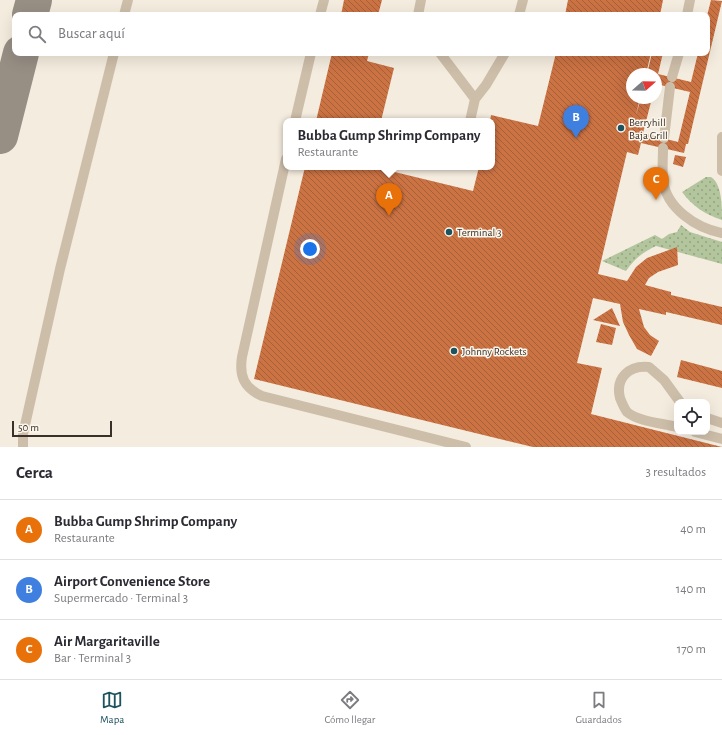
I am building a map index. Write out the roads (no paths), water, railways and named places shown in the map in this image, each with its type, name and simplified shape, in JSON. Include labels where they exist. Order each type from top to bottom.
[{"type":"street","points":[[125,12],[128,0]]},
{"type":"street","points":[[321,12],[324,0]]},
{"type":"street","points":[[418,12],[420,0]]},
{"type":"street","points":[[520,12],[523,0]]},
{"type":"street","points":[[688,12],[690,0]]},
{"type":"street","points":[[23,447],[23,434],[60,269],[113,56]]},
{"type":"street","points":[[296,118],[310,56]]},
{"type":"street","points":[[442,56],[475,99]]},
{"type":"street","points":[[471,118],[475,99],[486,85],[503,56]]},
{"type":"street","points":[[678,56],[671,82],[664,143],[663,181],[669,198],[687,219],[713,231],[722,233]]},
{"type":"street","points":[[722,137],[722,171]]},
{"type":"street","points":[[284,170],[242,357],[241,374],[248,388],[262,396],[466,447]]},
{"type":"street","points":[[674,426],[634,416],[626,411],[618,392],[619,382],[624,374],[632,369],[649,367],[664,380],[678,399]]},
{"type":"street","points":[[710,419],[722,423]]},
{"type":"street","points":[[707,435],[722,439]]},
{"type":"place","name":"Berryhill Baja Grill","points":[[621,128]]},
{"type":"place","name":"Airport Convenience Store","points":[[576,138]]},
{"type":"place","name":"Air Margaritaville","points":[[656,200]]},
{"type":"place","name":"Bubba Gump Shrimp Company","points":[[389,216]]},
{"type":"place","name":"Terminal 3","points":[[449,232]]},
{"type":"place","name":"Johnny Rockets","points":[[454,351]]}]
